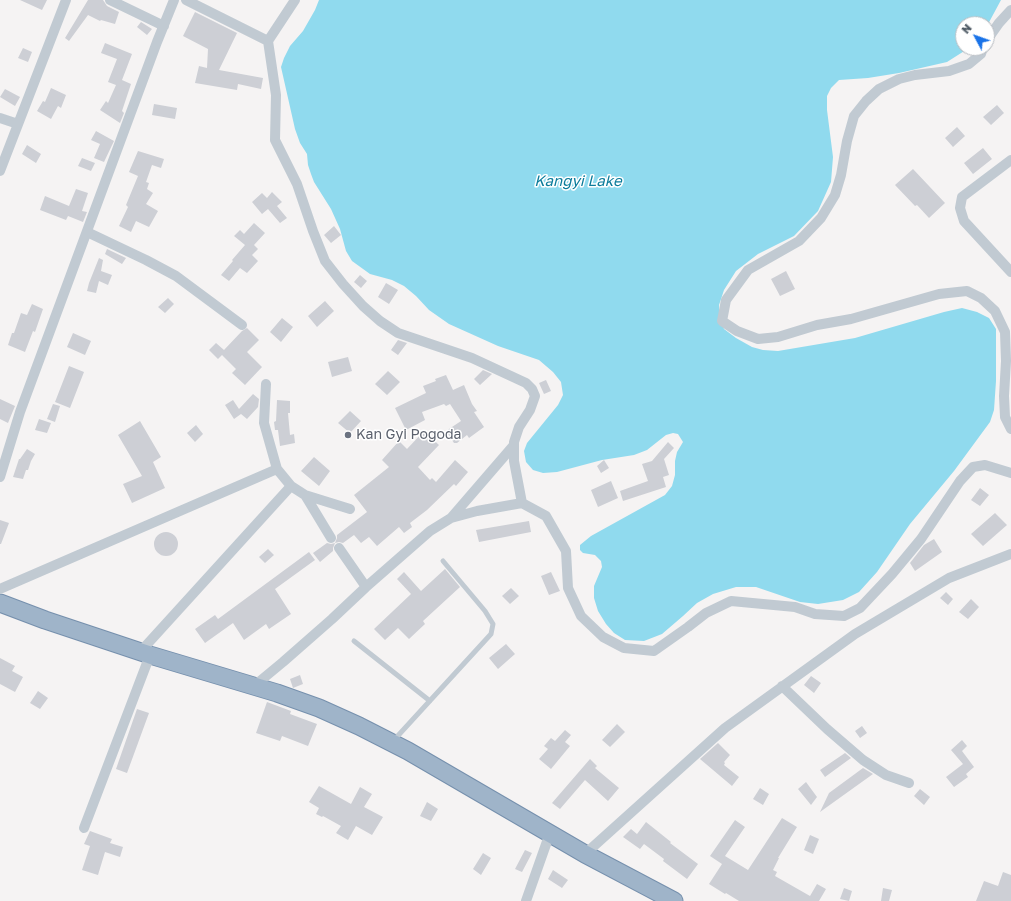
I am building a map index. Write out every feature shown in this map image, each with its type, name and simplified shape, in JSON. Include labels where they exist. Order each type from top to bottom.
[{"type":"highway","points":[[0,603],[45,620],[320,708],[392,743],[584,854],[674,901]]},
{"type":"street","points":[[0,170],[66,0]]},
{"type":"street","points":[[110,0],[164,26]]},
{"type":"street","points":[[0,477],[20,412],[174,0]]},
{"type":"street","points":[[186,0],[268,41]]},
{"type":"street","points":[[295,0],[268,41],[276,95],[275,140],[297,184],[325,262],[353,295],[380,321],[398,333],[472,358],[526,383],[532,389],[535,396],[530,410],[519,427],[514,445],[514,461],[522,503]]},
{"type":"street","points":[[995,29],[1011,10]]},
{"type":"street","points":[[979,56],[969,64],[949,71],[915,75],[899,79],[879,89],[866,101],[854,116],[835,195],[821,218],[799,241],[748,270],[726,300],[722,321],[737,330],[758,339],[778,337],[817,325],[851,319],[939,294],[967,291],[981,298],[995,311],[1005,332],[1005,417],[1011,429]]},
{"type":"street","points":[[0,118],[18,124]]},
{"type":"street","points":[[1011,160],[962,197],[960,208],[964,221],[1011,272]]},
{"type":"street","points":[[87,232],[133,253],[176,276],[242,325]]},
{"type":"street","points":[[266,384],[264,423],[277,469],[291,486],[305,495],[350,509]]},
{"type":"street","points":[[254,686],[332,619],[430,531],[450,518],[514,445]]},
{"type":"street","points":[[450,518],[477,511],[522,503],[546,516],[566,551],[568,588],[581,616],[603,637],[624,648],[654,651],[706,613],[731,601],[795,607],[815,614],[844,616],[860,608],[892,574],[921,538],[960,481],[973,467],[985,465],[1011,473]]},
{"type":"street","points":[[0,588],[277,469]]},
{"type":"street","points":[[84,828],[146,653],[291,486]]},
{"type":"street","points":[[305,495],[331,538]]},
{"type":"street","points":[[339,548],[366,587]]},
{"type":"street","points":[[584,854],[725,728],[855,634],[949,578],[1011,554]]},
{"type":"street","points":[[782,686],[827,729],[863,760],[886,775],[909,783]]},
{"type":"street","points":[[526,901],[550,833]]},
{"type":"lane","points":[[392,743],[491,634],[493,624],[485,611],[443,561]]},
{"type":"lane","points":[[354,641],[430,701]]},
{"type":"water","name":"Kangyi Lake","points":[[319,0],[1001,0],[992,16],[955,16],[955,56],[956,56],[947,62],[899,73],[868,78],[839,80],[831,88],[827,96],[827,110],[833,157],[831,182],[818,211],[794,236],[758,254],[736,271],[724,290],[719,305],[719,317],[724,329],[752,347],[763,350],[778,351],[855,338],[962,308],[977,312],[989,318],[996,329],[996,381],[994,410],[990,422],[954,471],[910,524],[877,572],[859,592],[843,600],[818,604],[800,602],[756,587],[736,587],[713,594],[697,603],[662,634],[644,641],[625,640],[614,633],[598,611],[594,598],[594,586],[602,567],[601,561],[595,555],[583,553],[580,550],[580,545],[591,536],[665,495],[672,486],[675,475],[675,461],[677,452],[683,442],[678,434],[673,433],[666,435],[647,450],[634,455],[602,460],[557,472],[543,473],[533,470],[526,462],[524,451],[527,443],[558,405],[563,395],[561,382],[553,372],[539,360],[498,346],[449,324],[429,310],[404,286],[392,280],[370,274],[352,261],[346,251],[340,229],[331,209],[314,182],[311,174],[307,154],[300,143],[295,129],[281,67],[290,46],[303,31]]},
{"type":"building","points":[[20,0],[47,0],[42,10]]},
{"type":"building","points":[[88,0],[103,0],[107,6],[119,12],[115,24],[100,21],[88,15],[69,41],[65,38]]},
{"type":"building","points":[[195,12],[237,33],[219,70],[263,78],[261,89],[238,84],[237,90],[195,83],[199,66],[207,68],[208,49],[183,36]]},
{"type":"building","points":[[141,22],[152,29],[147,35],[137,27]]},
{"type":"building","points":[[105,43],[132,54],[122,80],[131,84],[122,111],[124,113],[120,123],[100,110],[106,101],[108,103],[116,85],[108,82],[117,59],[101,53]]},
{"type":"building","points":[[23,48],[32,52],[28,62],[18,58]]},
{"type":"building","points":[[51,88],[66,95],[61,108],[58,106],[51,119],[37,111],[43,101],[45,102]]},
{"type":"building","points":[[5,89],[20,97],[15,106],[0,97]]},
{"type":"building","points":[[154,104],[177,108],[175,119],[152,115]]},
{"type":"building","points":[[997,105],[1004,113],[991,125],[983,117]]},
{"type":"building","points":[[957,127],[965,136],[953,147],[945,138]]},
{"type":"building","points":[[96,131],[114,141],[104,162],[94,158],[100,144],[91,140]]},
{"type":"building","points":[[27,145],[41,154],[36,163],[22,154]]},
{"type":"building","points":[[983,148],[992,159],[973,174],[964,163]]},
{"type":"building","points":[[138,151],[164,159],[161,168],[152,165],[146,182],[149,183],[147,189],[153,193],[146,204],[158,211],[149,227],[136,221],[131,232],[119,226],[128,207],[126,205],[138,176],[129,172]]},
{"type":"building","points":[[82,158],[95,163],[91,171],[78,166]]},
{"type":"building","points":[[913,169],[945,203],[929,218],[895,185]]},
{"type":"building","points":[[76,189],[88,193],[82,211],[87,212],[83,222],[68,216],[66,220],[40,210],[45,196],[69,206]]},
{"type":"building","points":[[272,192],[282,202],[277,206],[287,218],[280,223],[268,209],[262,214],[252,202],[262,193],[267,198]]},
{"type":"building","points":[[254,223],[265,233],[254,245],[258,249],[252,255],[258,261],[247,273],[240,268],[229,281],[221,275],[245,245],[234,236],[240,230],[244,234]]},
{"type":"building","points":[[334,226],[341,235],[331,243],[324,235]]},
{"type":"building","points":[[107,249],[126,258],[122,264],[105,254]]},
{"type":"building","points":[[99,258],[103,260],[101,271],[112,275],[108,285],[99,281],[96,293],[87,291]]},
{"type":"building","points":[[786,271],[795,289],[780,296],[771,279]]},
{"type":"building","points":[[360,275],[367,281],[361,288],[354,282]]},
{"type":"building","points":[[386,283],[398,290],[389,304],[378,297]]},
{"type":"building","points":[[168,298],[174,304],[165,313],[158,307]]},
{"type":"building","points":[[325,301],[334,311],[317,327],[308,316]]},
{"type":"building","points":[[32,304],[43,309],[35,332],[33,331],[25,352],[8,345],[21,313],[27,315]]},
{"type":"building","points":[[282,318],[293,327],[281,342],[270,332]]},
{"type":"building","points":[[247,328],[259,340],[247,352],[262,367],[245,385],[232,373],[236,369],[222,355],[218,359],[209,350],[216,343],[224,350],[242,331]]},
{"type":"building","points":[[73,333],[91,341],[85,355],[67,347]]},
{"type":"building","points":[[398,340],[407,343],[398,355],[391,350]]},
{"type":"building","points":[[348,357],[352,371],[332,377],[328,362]]},
{"type":"building","points":[[69,366],[84,372],[70,408],[55,402]]},
{"type":"building","points":[[483,370],[492,374],[480,385],[474,379]]},
{"type":"building","points":[[388,371],[400,382],[387,395],[375,384]]},
{"type":"building","points":[[446,375],[453,390],[464,385],[472,404],[477,411],[474,412],[484,427],[469,438],[467,435],[457,443],[454,443],[446,431],[461,421],[450,404],[446,406],[444,404],[422,412],[425,420],[406,430],[395,408],[426,393],[423,386]]},
{"type":"building","points":[[546,380],[551,391],[544,394],[539,383]]},
{"type":"building","points":[[253,394],[259,399],[258,407],[247,419],[241,414],[234,419],[225,405],[233,400],[239,409]]},
{"type":"building","points":[[0,399],[15,406],[8,423],[0,419]]},
{"type":"building","points":[[277,400],[290,401],[290,413],[288,413],[290,435],[294,434],[295,443],[280,446],[278,430],[275,430],[274,422],[276,421]]},
{"type":"building","points":[[53,404],[60,406],[55,422],[47,419]]},
{"type":"building","points":[[350,411],[361,421],[350,433],[338,423]]},
{"type":"building","points":[[39,419],[51,423],[47,433],[35,430]]},
{"type":"building","points":[[140,421],[161,457],[153,462],[165,488],[132,503],[123,484],[142,476],[118,435]]},
{"type":"building","points":[[196,425],[203,434],[195,442],[187,433]]},
{"type":"building","points":[[424,431],[439,445],[418,467],[430,480],[432,478],[436,482],[455,460],[468,472],[456,486],[454,484],[427,510],[410,523],[412,527],[404,533],[399,527],[377,546],[369,537],[361,543],[354,535],[343,543],[335,543],[337,535],[367,512],[354,495],[389,467],[382,460],[399,441],[407,449]]},
{"type":"building","points":[[668,442],[674,448],[664,459],[669,475],[663,477],[666,487],[623,501],[620,491],[648,481],[642,464],[652,461]]},
{"type":"building","points":[[27,449],[35,454],[28,470],[26,470],[23,479],[13,477],[19,459]]},
{"type":"building","points":[[314,457],[330,471],[319,486],[301,471]]},
{"type":"building","points":[[604,460],[609,468],[601,473],[597,466]]},
{"type":"building","points":[[611,481],[618,498],[598,507],[591,490]]},
{"type":"building","points":[[980,488],[989,495],[980,506],[971,500]]},
{"type":"building","points":[[995,513],[1007,525],[983,546],[971,534]]},
{"type":"building","points":[[0,520],[9,523],[1,544],[0,544]]},
{"type":"building","points":[[529,521],[531,532],[479,542],[476,530]]},
{"type":"building","points":[[166,532],[174,536],[178,544],[174,552],[166,556],[158,552],[154,544],[158,536]]},
{"type":"building","points":[[934,539],[942,552],[915,571],[910,563],[924,545]]},
{"type":"building","points":[[327,543],[335,543],[333,551],[320,562],[313,553]]},
{"type":"building","points":[[268,549],[274,555],[265,563],[259,557]]},
{"type":"building","points":[[309,552],[315,560],[275,589],[291,614],[269,629],[266,624],[244,640],[233,623],[205,643],[195,629],[215,615],[218,619]]},
{"type":"building","points":[[445,569],[460,587],[423,621],[425,624],[409,639],[398,628],[385,640],[374,629],[411,594],[397,579],[404,572],[421,591]]},
{"type":"building","points":[[551,572],[560,591],[549,595],[541,576]]},
{"type":"building","points":[[511,588],[519,596],[510,604],[502,596]]},
{"type":"building","points":[[946,592],[953,599],[948,605],[940,598]]},
{"type":"building","points":[[971,599],[979,607],[968,619],[959,612]]},
{"type":"building","points":[[506,644],[515,654],[498,669],[489,658]]},
{"type":"building","points":[[0,658],[15,666],[12,671],[23,677],[15,692],[0,684]]},
{"type":"building","points":[[300,675],[303,684],[293,688],[290,679]]},
{"type":"building","points":[[811,676],[821,683],[814,693],[804,685]]},
{"type":"building","points":[[38,691],[48,698],[40,709],[30,703]]},
{"type":"building","points":[[267,702],[291,711],[290,714],[317,724],[308,746],[282,736],[280,741],[256,733]]},
{"type":"building","points":[[137,709],[149,713],[127,773],[116,769]]},
{"type":"building","points":[[617,724],[625,732],[610,747],[602,740]]},
{"type":"building","points":[[862,726],[867,733],[860,738],[855,731]]},
{"type":"building","points":[[565,730],[571,735],[565,742],[570,746],[551,769],[539,759],[548,749],[544,746],[551,738],[555,741]]},
{"type":"building","points":[[962,740],[967,746],[962,751],[974,767],[966,774],[968,777],[954,787],[946,777],[963,764],[951,750]]},
{"type":"building","points":[[718,743],[730,755],[724,762],[724,765],[739,777],[732,786],[700,759]]},
{"type":"building","points":[[845,753],[851,758],[825,777],[820,770]]},
{"type":"building","points":[[590,759],[597,766],[595,768],[619,788],[608,801],[585,780],[560,809],[552,803]]},
{"type":"building","points":[[863,768],[873,774],[820,812],[829,793]]},
{"type":"building","points":[[806,782],[817,797],[811,805],[798,789]]},
{"type":"building","points":[[319,786],[351,804],[360,787],[372,794],[364,807],[383,817],[372,835],[356,826],[348,840],[336,833],[341,826],[323,816],[322,817],[316,814],[319,808],[309,802]]},
{"type":"building","points":[[760,788],[769,794],[763,805],[753,799]]},
{"type":"building","points":[[920,789],[930,797],[924,805],[914,796]]},
{"type":"building","points":[[427,802],[438,809],[431,821],[420,816]]},
{"type":"building","points":[[782,818],[797,827],[778,858],[773,870],[777,872],[775,876],[810,896],[817,884],[826,889],[819,901],[739,901],[709,884],[722,864],[710,856],[735,820],[745,827],[725,856],[748,870]]},
{"type":"building","points":[[646,822],[671,842],[670,843],[698,864],[687,879],[644,844],[640,849],[623,837],[631,829],[637,834]]},
{"type":"building","points":[[90,831],[112,839],[110,843],[123,847],[120,857],[105,852],[98,875],[82,870],[90,846],[84,844]]},
{"type":"building","points":[[810,835],[819,839],[813,854],[804,850]]},
{"type":"building","points":[[525,850],[532,853],[522,872],[515,869]]},
{"type":"building","points":[[483,853],[491,858],[481,875],[473,869]]},
{"type":"building","points":[[553,870],[568,880],[562,888],[548,879]]},
{"type":"building","points":[[1003,872],[1011,875],[1011,901],[976,901],[984,881],[998,886]]},
{"type":"building","points":[[844,888],[852,891],[849,901],[840,899]]},
{"type":"building","points":[[883,888],[892,890],[889,901],[881,901]]},
{"type":"place","name":"Kan Gyi Pogoda","points":[[348,435]]}]
